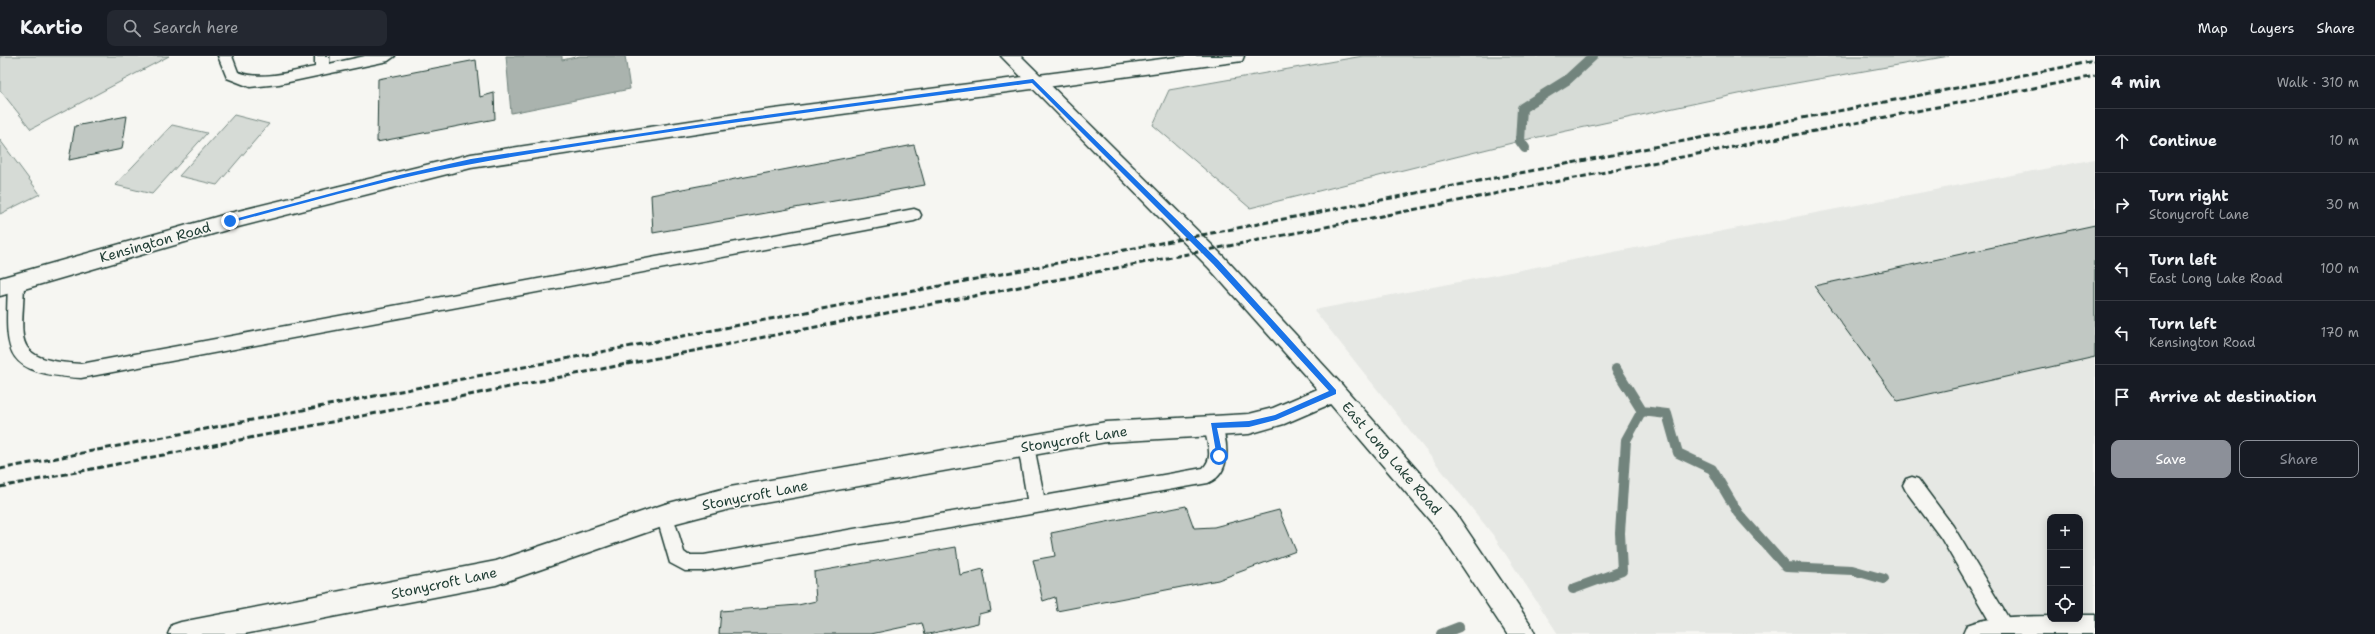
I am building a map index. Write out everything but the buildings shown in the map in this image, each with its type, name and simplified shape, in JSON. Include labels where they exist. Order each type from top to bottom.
[{"type":"street","name":"East Long Lake Road","points":[[1010,56],[1033,81],[1216,262],[1334,392],[1447,522],[1522,634]]},
{"type":"street","name":"Kensington Road","points":[[8,285],[230,221],[400,177],[471,162],[720,123],[1033,81],[1235,56]]},
{"type":"street","name":"Stonycroft Lane","points":[[181,634],[496,573],[665,515],[730,498],[1114,431],[1249,424],[1276,417],[1334,392]]},
{"type":"street","points":[[1976,634],[2005,630],[2095,627]]},
{"type":"lane","points":[[226,56],[232,75],[250,82],[279,79],[388,56]]},
{"type":"lane","points":[[322,56],[322,70]]},
{"type":"lane","points":[[8,285],[15,343],[21,354],[35,363],[55,370],[81,371],[914,215]]},
{"type":"lane","points":[[665,515],[676,557],[686,562],[704,563],[1208,475],[1216,468],[1219,456],[1213,425]]},
{"type":"lane","points":[[1026,446],[1037,505]]},
{"type":"lane","points":[[1912,485],[1947,532],[2005,630]]},
{"type":"shaded area","points":[[0,56],[169,56],[31,129],[0,90]]},
{"type":"shaded area","points":[[506,56],[562,56],[562,60],[580,56],[625,56],[630,89],[511,113]]},
{"type":"shaded area","points":[[1363,56],[1949,56],[1762,89],[1520,141],[1250,208],[1153,125],[1169,90]]},
{"type":"shaded area","points":[[234,115],[269,124],[217,185],[179,176]]},
{"type":"shaded area","points":[[172,125],[207,133],[152,194],[115,185]]},
{"type":"shaded area","points":[[0,140],[40,194],[0,214]]},
{"type":"shaded area","points":[[2095,159],[2095,634],[1558,634],[1493,535],[1314,310]]},
{"type":"waterway","points":[[1525,148],[1520,141],[1522,108],[1567,80],[1593,56]]},
{"type":"waterway","points":[[1616,369],[1642,411]]},
{"type":"waterway","points":[[1573,589],[1622,571],[1620,533],[1626,440],[1642,411]]},
{"type":"waterway","points":[[1642,411],[1667,414],[1678,453],[1712,469],[1738,513],[1786,567],[1852,570],[1884,579]]},
{"type":"waterway","points":[[1441,634],[1459,627]]},
{"type":"railway","points":[[0,469],[2095,61]]},
{"type":"railway","points":[[0,487],[2095,76]]},
{"type":"route","points":[[230,221],[400,177],[539,150],[736,121],[1033,81],[1216,262],[1334,392],[1276,417],[1249,424],[1213,425],[1219,456]]}]
